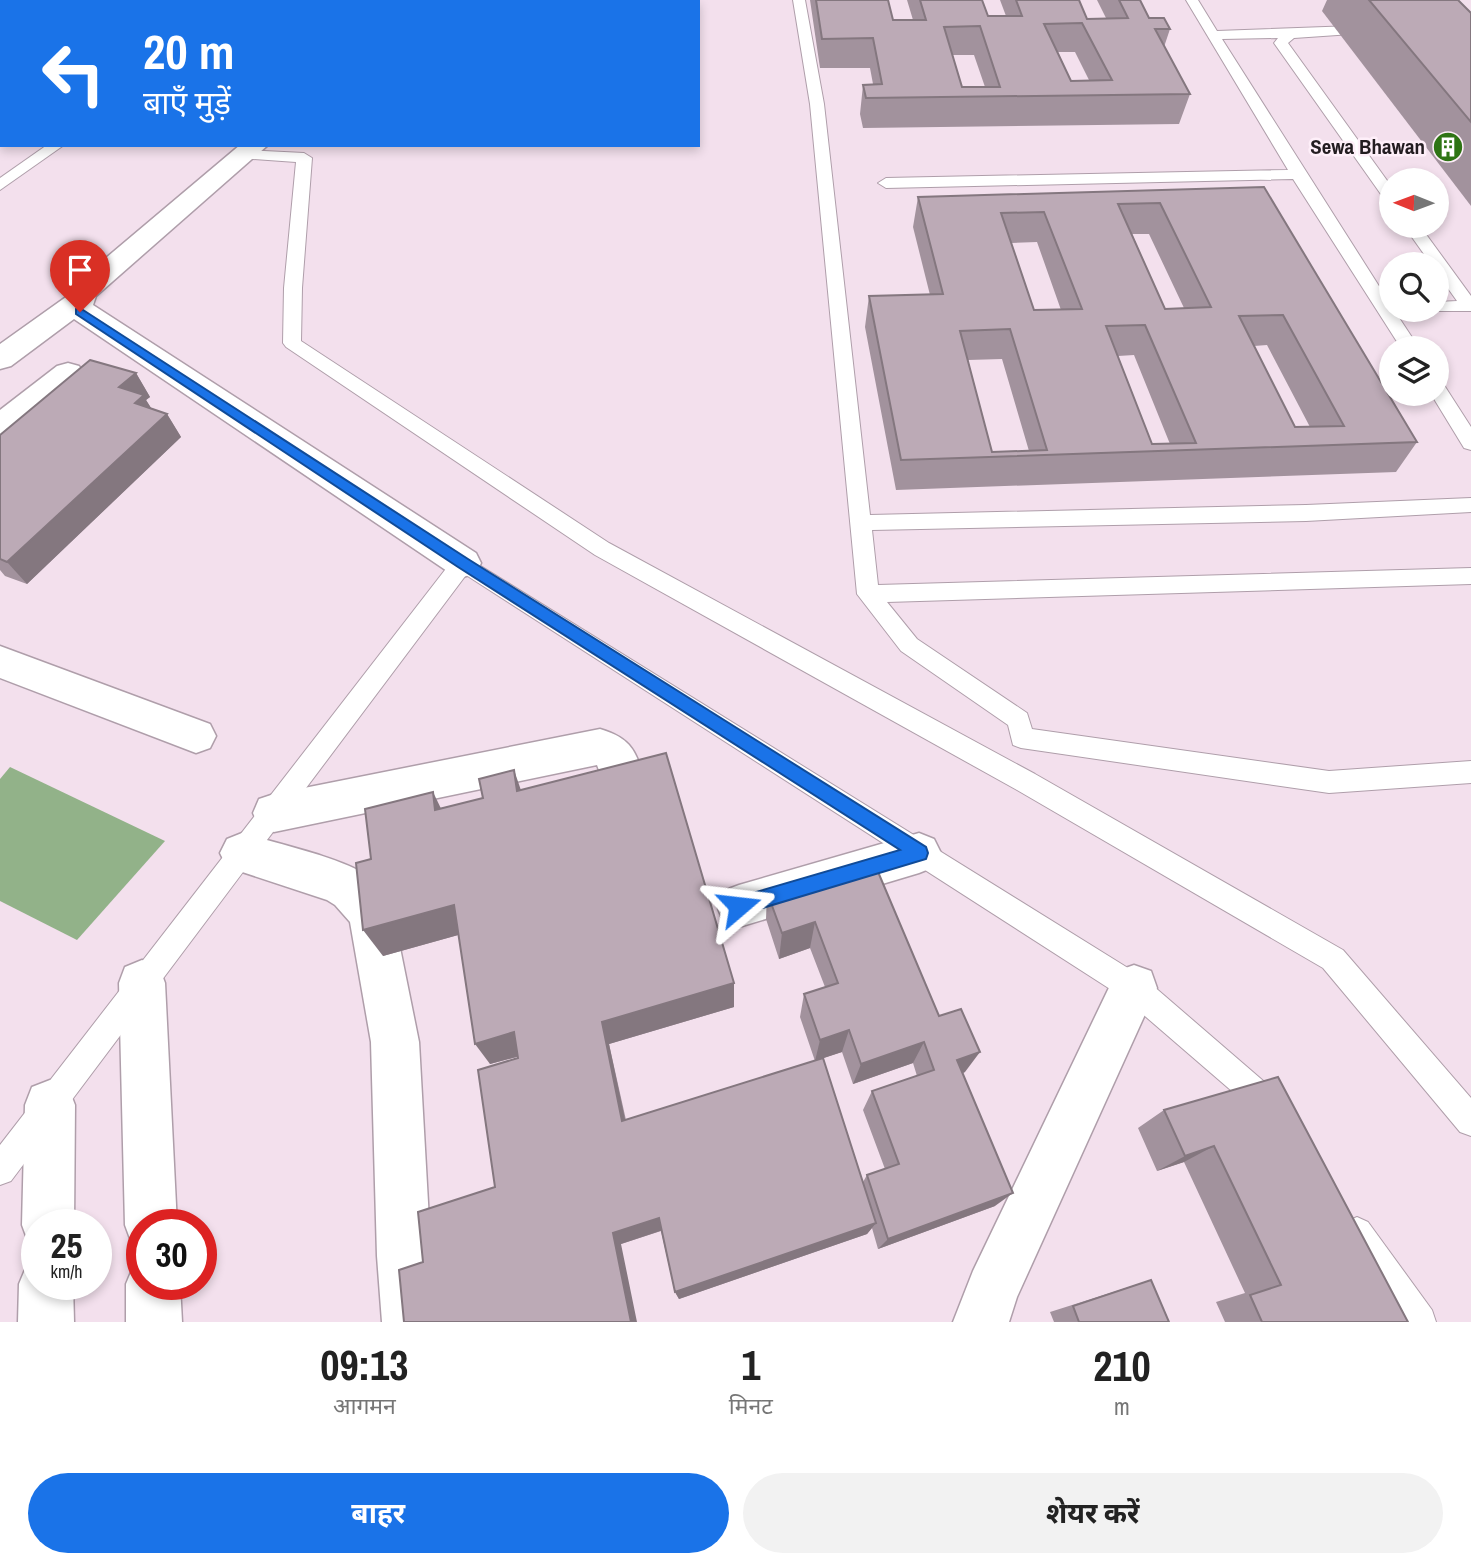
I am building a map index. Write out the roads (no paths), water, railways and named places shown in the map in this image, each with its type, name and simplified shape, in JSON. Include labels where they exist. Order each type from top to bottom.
[{"type":"street","points":[[0,359],[77,303],[85,290],[251,150]]},
{"type":"street","points":[[77,303],[80,312],[463,563]]},
{"type":"street","points":[[0,427],[68,373]]},
{"type":"street","points":[[0,662],[196,736]]},
{"type":"street","points":[[274,813],[600,747],[610,750],[616,756],[625,786]]},
{"type":"street","points":[[242,853],[337,883],[351,890],[371,913],[395,1042],[404,1256],[410,1322]]},
{"type":"street","points":[[739,906],[919,853]]},
{"type":"street","points":[[142,983],[150,1209]]},
{"type":"street","points":[[981,1322],[992,1290],[1133,988]]},
{"type":"street","points":[[48,1209],[50,1105]]},
{"type":"street","points":[[46,1300],[46,1322]]},
{"type":"street","points":[[153,1300],[154,1322]]},
{"type":"lane","points":[[799,0],[817,104],[868,594],[909,645],[1019,720],[1021,738],[1329,782],[1471,772]]},
{"type":"lane","points":[[1192,0],[1298,174],[1379,295]]},
{"type":"lane","points":[[1213,35],[1353,30],[1384,40]]},
{"type":"lane","points":[[1290,34],[1281,43],[1379,180]]},
{"type":"lane","points":[[0,185],[54,147]]},
{"type":"lane","points":[[251,150],[304,158],[293,288],[292,343],[601,549],[1026,782],[1333,959],[1471,1121]]},
{"type":"lane","points":[[886,183],[1298,174]]},
{"type":"lane","points":[[1421,238],[1470,306]]},
{"type":"lane","points":[[1449,307],[1470,306]]},
{"type":"lane","points":[[1448,406],[1471,443]]},
{"type":"lane","points":[[862,523],[1306,513],[1471,505]]},
{"type":"lane","points":[[0,1170],[463,563],[1133,988],[1258,1094],[1282,1129]]},
{"type":"lane","points":[[868,594],[1471,576]]},
{"type":"lane","points":[[1339,1208],[1420,1322]]},
{"type":"place","name":"Sewa Bhawan","points":[[1448,147]]}]
